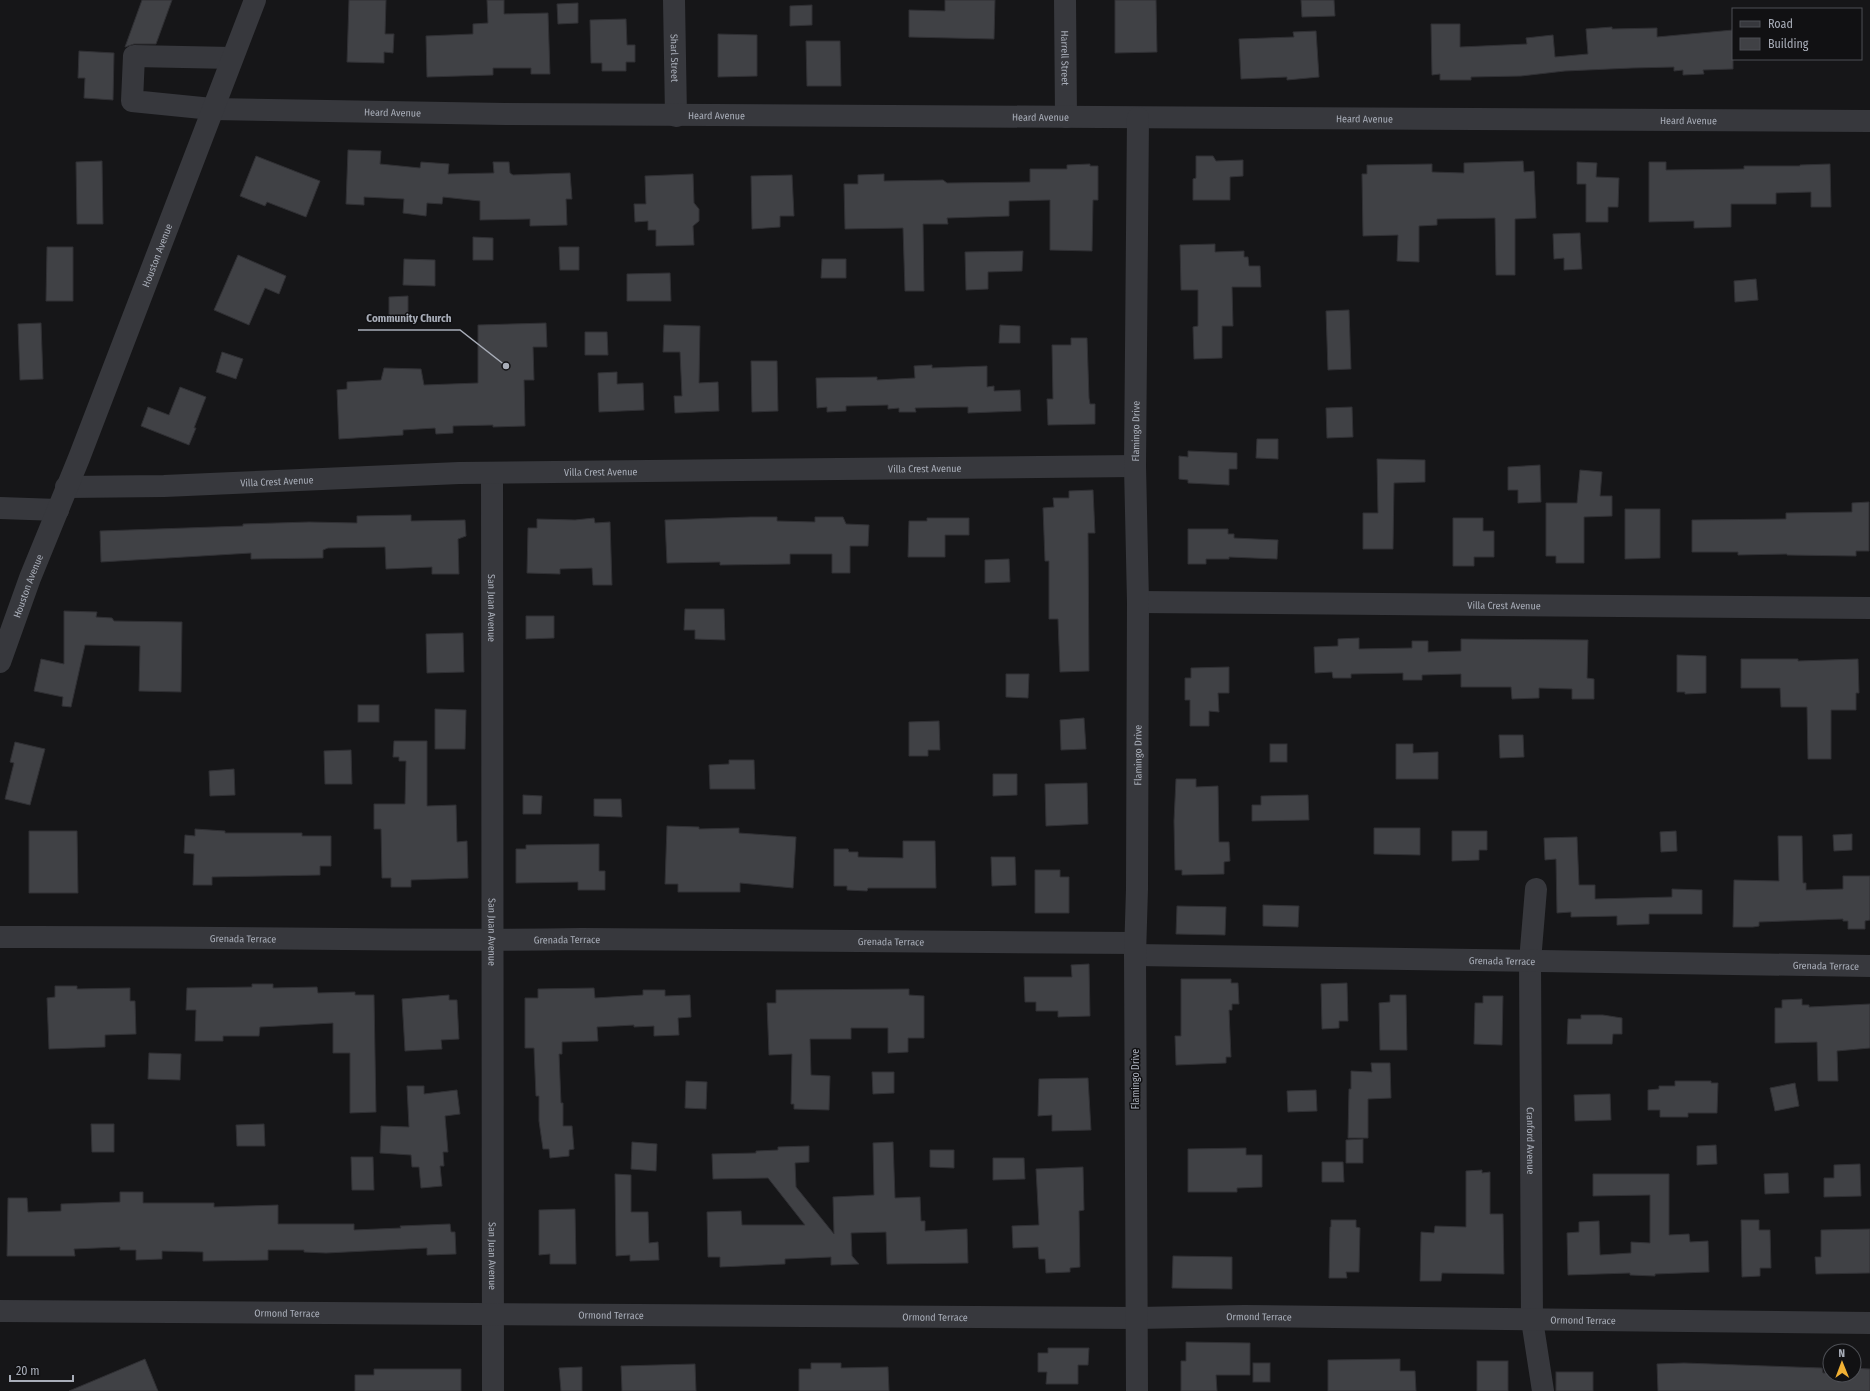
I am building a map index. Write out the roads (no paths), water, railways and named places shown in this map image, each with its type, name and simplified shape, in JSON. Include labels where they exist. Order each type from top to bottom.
[{"type":"street","name":"Houston Avenue","points":[[0,662],[66,487],[79,458],[255,0]]},
{"type":"street","name":"Sharl Street","points":[[674,0],[676,116]]},
{"type":"street","name":"Harrell Street","points":[[1065,0],[1066,117]]},
{"type":"street","name":"Heard Avenue","points":[[232,58],[134,56],[132,101],[212,109],[676,116],[1870,121]]},
{"type":"street","name":"Flamingo Drive","points":[[1137,1391],[1135,949],[1137,889],[1138,602],[1135,466],[1138,118]]},
{"type":"street","name":"Villa Crest Avenue","points":[[66,487],[164,486],[492,473],[1135,466]]},
{"type":"street","name":"San Juan Avenue","points":[[492,473],[493,1391]]},
{"type":"street","points":[[0,508],[58,510]]},
{"type":"street","name":"Villa Crest Avenue","points":[[1138,602],[1870,608]]},
{"type":"street","name":"Cranford Avenue","points":[[1536,889],[1530,961],[1532,1320],[1543,1391]]},
{"type":"street","name":"Grenada Terrace","points":[[0,937],[168,936],[493,940],[589,939],[1135,949],[1530,961],[1870,966]]},
{"type":"street","name":"Ormond Terrace","points":[[0,1311],[1137,1318],[1244,1316],[1870,1323]]},
{"type":"place","name":"Community Church","points":[[506,366]]}]
